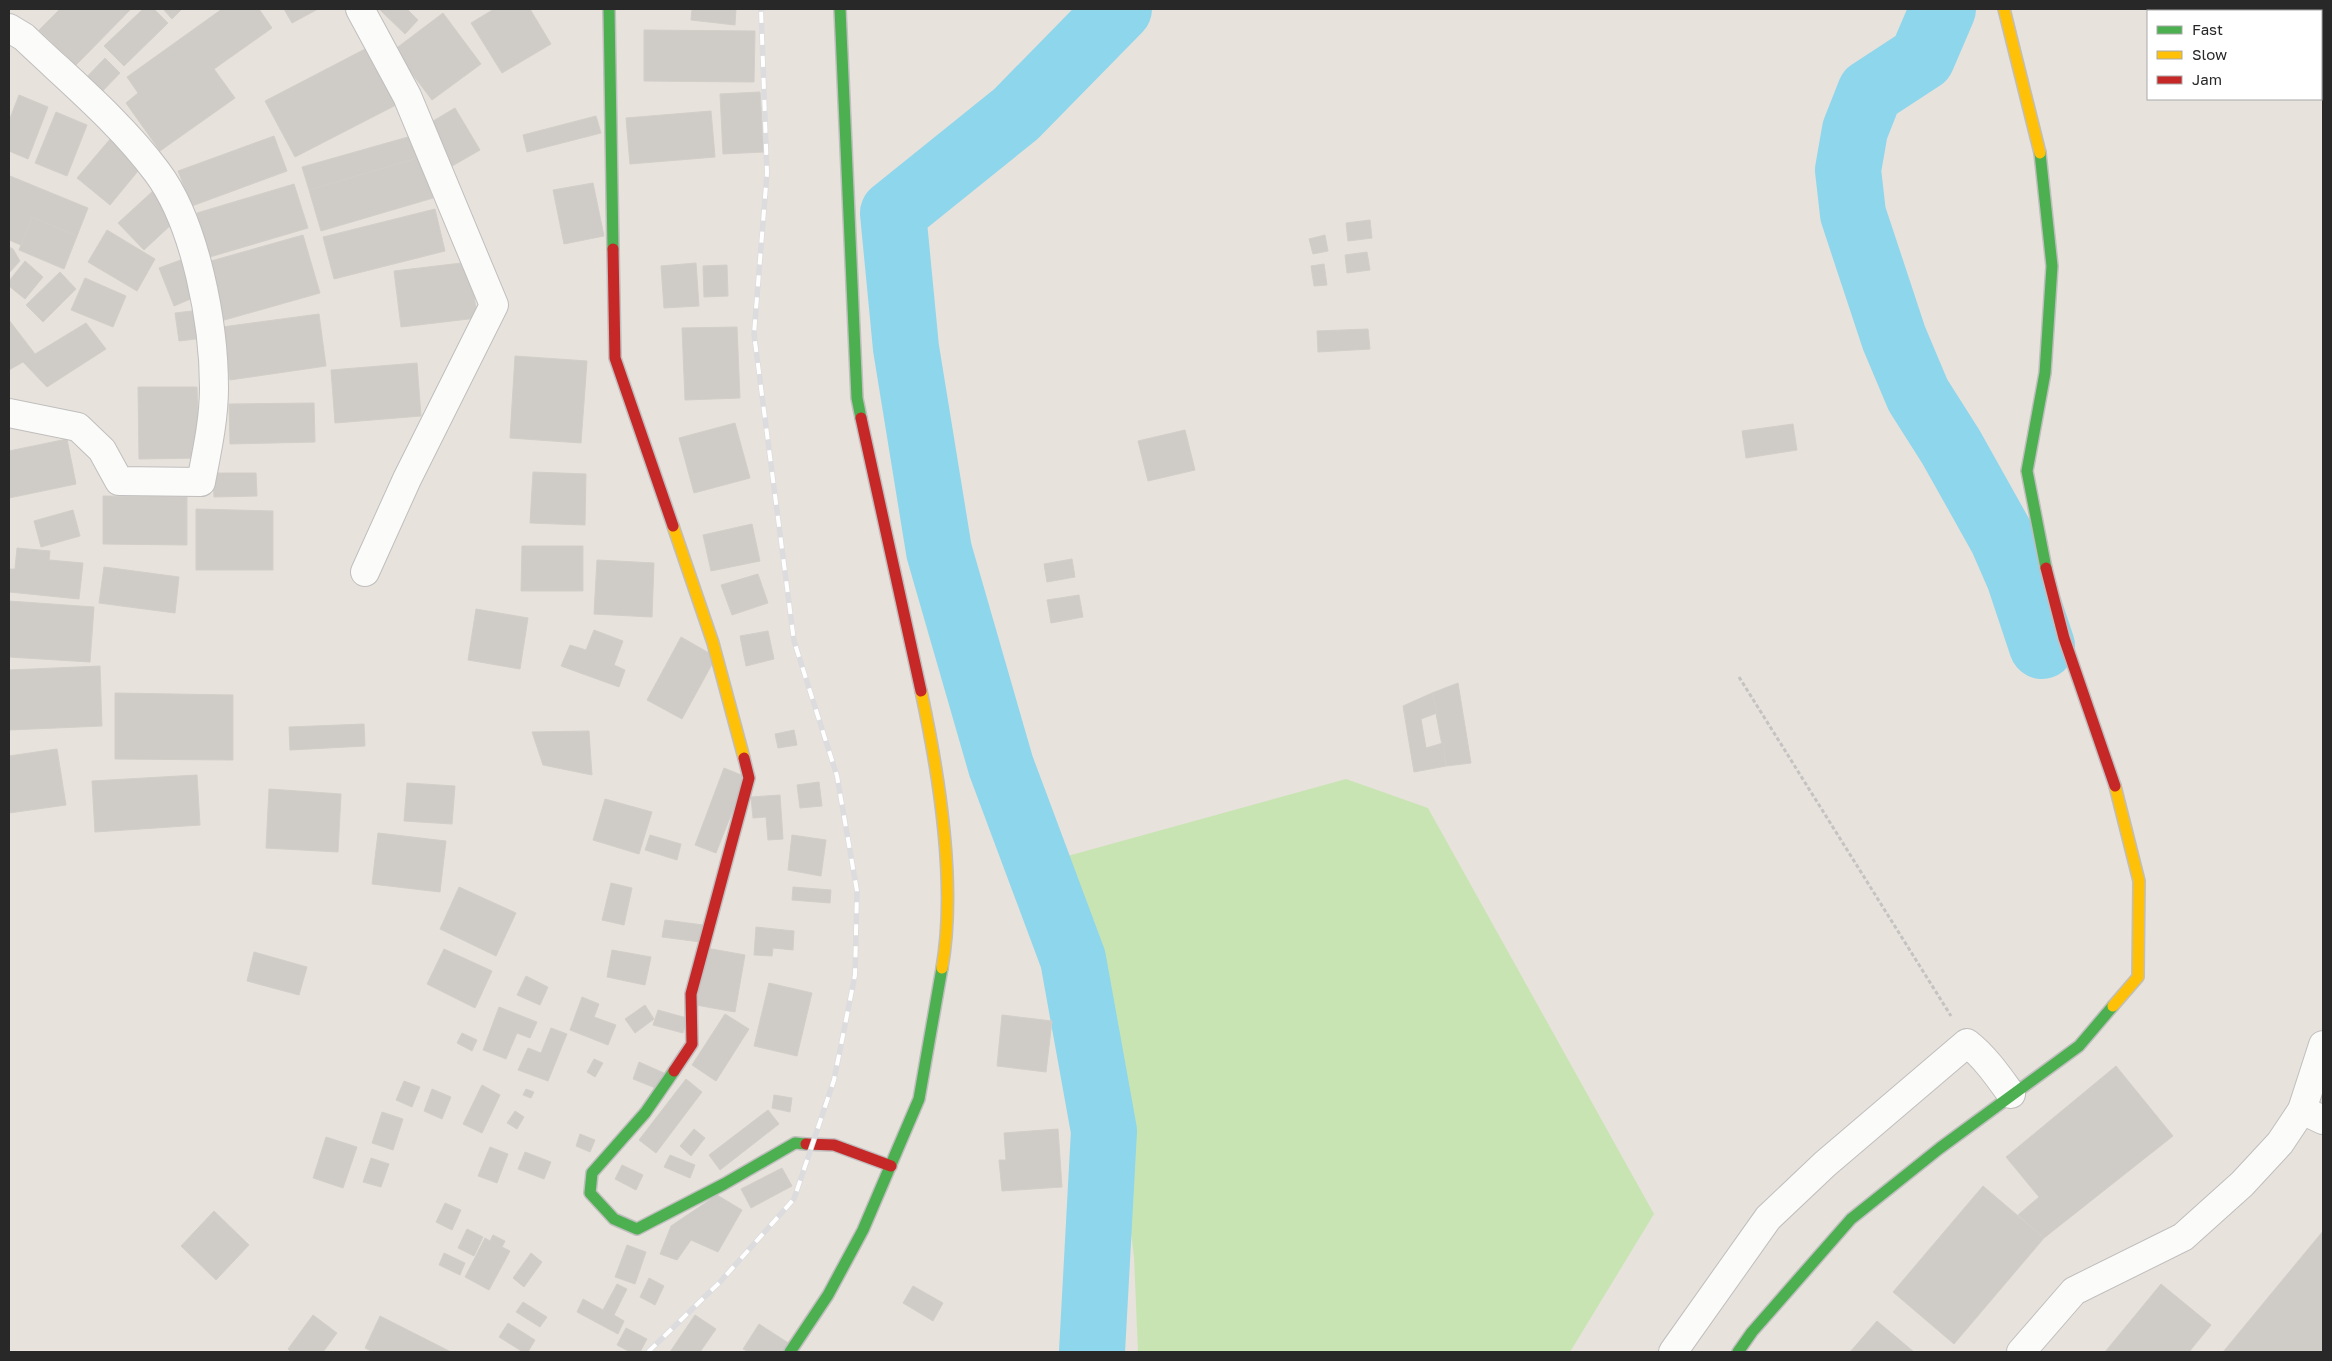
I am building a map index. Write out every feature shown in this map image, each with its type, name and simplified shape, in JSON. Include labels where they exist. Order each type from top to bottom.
[{"type":"street","points":[[360,9],[407,96],[494,305],[407,479],[365,572]]},
{"type":"street","points":[[609,9],[615,358],[713,643],[749,778],[692,994],[692,1044],[645,1113],[592,1173],[590,1193],[614,1219],[636,1229],[724,1184],[795,1143],[834,1145],[892,1166]]},
{"type":"street","points":[[790,1352],[828,1295],[862,1230],[892,1166],[920,1099],[944,952],[947,869],[933,746],[857,398],[840,9]]},
{"type":"street","points":[[1738,1352],[1752,1332],[1851,1219],[2011,1094],[2078,1046],[2138,977],[2139,881],[2112,773],[2062,628],[2040,547],[2027,472],[2044,374],[2052,266],[2040,151],[2004,9]]},
{"type":"street","points":[[9,28],[24,37],[122,131],[158,172],[178,206],[192,241],[205,302],[214,389],[209,438],[201,482],[119,481],[102,450],[78,427],[9,413]]},
{"type":"street","points":[[2021,1352],[2074,1291],[2183,1236],[2242,1184],[2280,1143],[2313,1115],[2323,1045]]},
{"type":"street","points":[[1673,1352],[1768,1218],[1825,1164],[1978,1053],[2011,1094]]},
{"type":"path","points":[[1739,677],[1978,1053]]},
{"type":"green space","points":[[1346,779],[1428,808],[1654,1214],[1570,1352],[1138,1352],[1134,1257],[1099,971],[1053,860]]},
{"type":"building","points":[[60,9],[131,9],[76,65],[39,30]]},
{"type":"building","points":[[143,9],[154,9],[168,23],[124,66],[104,46]]},
{"type":"building","points":[[163,9],[182,9],[172,19]]},
{"type":"building","points":[[222,9],[259,9],[272,28],[214,69],[235,98],[160,151],[126,103],[138,93],[127,77]]},
{"type":"building","points":[[284,9],[318,9],[292,23]]},
{"type":"building","points":[[379,9],[407,9],[418,20],[405,34]]},
{"type":"building","points":[[494,9],[530,9],[551,44],[502,73],[471,23]]},
{"type":"building","points":[[692,9],[736,9],[735,25],[691,20]]},
{"type":"building","points":[[443,13],[481,64],[432,100],[394,50]]},
{"type":"building","points":[[644,30],[755,31],[754,82],[644,81]]},
{"type":"building","points":[[367,48],[396,105],[295,157],[265,101]]},
{"type":"building","points":[[105,58],[120,73],[96,98],[81,83]]},
{"type":"building","points":[[760,92],[764,152],[723,154],[720,94]]},
{"type":"building","points":[[19,95],[48,107],[28,159],[9,151],[9,121]]},
{"type":"building","points":[[455,108],[480,150],[447,169],[423,127]]},
{"type":"building","points":[[711,111],[715,157],[630,164],[626,118]]},
{"type":"building","points":[[56,112],[87,125],[67,176],[35,163]]},
{"type":"building","points":[[596,116],[601,133],[527,152],[523,135]]},
{"type":"building","points":[[415,135],[421,157],[309,190],[302,167]]},
{"type":"building","points":[[274,136],[287,171],[192,206],[178,171]]},
{"type":"building","points":[[111,138],[143,165],[110,205],[77,178]]},
{"type":"building","points":[[421,157],[433,198],[321,231],[309,190]]},
{"type":"building","points":[[10,176],[88,208],[77,236],[32,217],[21,245],[9,240]]},
{"type":"building","points":[[593,183],[604,236],[564,244],[553,190]]},
{"type":"building","points":[[294,184],[308,228],[210,257],[197,213]]},
{"type":"building","points":[[154,190],[173,223],[144,250],[118,223]]},
{"type":"building","points":[[435,209],[445,251],[334,279],[323,237]]},
{"type":"building","points":[[32,217],[77,236],[64,269],[19,250]]},
{"type":"building","points":[[1370,220],[1372,238],[1348,241],[1346,223]]},
{"type":"building","points":[[107,230],[155,259],[137,291],[88,262]]},
{"type":"building","points":[[303,235],[320,293],[221,321],[204,263]]},
{"type":"building","points":[[1325,235],[1328,251],[1313,254],[1309,239]]},
{"type":"building","points":[[9,247],[13,249],[20,261],[9,273]]},
{"type":"building","points":[[1367,252],[1370,270],[1347,273],[1345,255]]},
{"type":"building","points":[[186,258],[200,295],[174,306],[159,268]]},
{"type":"building","points":[[25,261],[43,277],[25,299],[9,286],[9,281]]},
{"type":"building","points":[[470,262],[477,318],[401,327],[394,271]]},
{"type":"building","points":[[696,263],[699,306],[664,308],[661,266]]},
{"type":"building","points":[[1324,264],[1327,285],[1314,286],[1311,266]]},
{"type":"building","points":[[727,265],[728,296],[704,297],[703,266]]},
{"type":"building","points":[[60,272],[76,289],[43,322],[26,305]]},
{"type":"building","points":[[85,278],[126,296],[113,327],[71,310]]},
{"type":"building","points":[[200,310],[204,338],[179,341],[175,313]]},
{"type":"building","points":[[319,314],[326,366],[230,380],[222,327]]},
{"type":"building","points":[[9,320],[35,354],[86,323],[106,349],[47,387],[23,362],[9,370]]},
{"type":"building","points":[[737,327],[740,398],[685,400],[682,328]]},
{"type":"building","points":[[1368,329],[1370,349],[1318,352],[1317,331]]},
{"type":"building","points":[[515,356],[587,361],[581,443],[510,438]]},
{"type":"building","points":[[417,363],[421,416],[335,423],[331,370]]},
{"type":"building","points":[[138,387],[197,387],[199,458],[139,459]]},
{"type":"building","points":[[314,403],[315,442],[230,444],[229,404]]},
{"type":"building","points":[[735,423],[750,478],[694,493],[679,438]]},
{"type":"building","points":[[1793,424],[1797,450],[1746,458],[1742,431]]},
{"type":"building","points":[[1185,430],[1195,470],[1148,481],[1138,441]]},
{"type":"building","points":[[67,439],[76,484],[9,498],[9,451]]},
{"type":"building","points":[[533,472],[586,474],[585,525],[530,523]]},
{"type":"building","points":[[213,473],[256,473],[257,496],[214,497]]},
{"type":"building","points":[[103,496],[187,497],[187,545],[103,544]]},
{"type":"building","points":[[196,509],[273,511],[273,570],[196,570]]},
{"type":"building","points":[[73,510],[80,536],[41,547],[34,521]]},
{"type":"building","points":[[752,524],[760,561],[711,571],[703,535]]},
{"type":"building","points":[[522,546],[583,546],[583,591],[521,591]]},
{"type":"building","points":[[17,548],[50,551],[49,560],[83,563],[79,599],[9,592],[9,569],[15,569]]},
{"type":"building","points":[[1072,559],[1075,577],[1047,582],[1044,564]]},
{"type":"building","points":[[597,560],[654,563],[652,617],[594,614]]},
{"type":"building","points":[[104,567],[179,577],[175,613],[99,603]]},
{"type":"building","points":[[758,574],[768,603],[732,615],[721,585]]},
{"type":"building","points":[[1079,595],[1083,617],[1051,623],[1047,600]]},
{"type":"building","points":[[9,601],[94,607],[90,662],[9,657]]},
{"type":"building","points":[[476,609],[528,618],[520,669],[468,660]]},
{"type":"building","points":[[594,630],[623,641],[614,665],[625,670],[619,687],[561,666],[570,645],[586,650]]},
{"type":"building","points":[[768,631],[774,659],[746,666],[740,636]]},
{"type":"building","points":[[681,637],[716,657],[682,719],[647,700]]},
{"type":"building","points":[[100,666],[102,726],[9,730],[9,670]]},
{"type":"building","points":[[1458,683],[1471,763],[1446,766],[1432,693]]},
{"type":"building","points":[[115,693],[233,695],[233,760],[115,759]]},
{"type":"building","points":[[1432,693],[1437,713],[1421,719],[1426,748],[1443,743],[1446,766],[1414,772],[1403,706]]},
{"type":"building","points":[[364,724],[365,746],[290,750],[289,727]]},
{"type":"building","points":[[794,730],[797,745],[778,748],[775,734]]},
{"type":"building","points":[[589,731],[592,775],[543,765],[532,732]]},
{"type":"building","points":[[57,749],[66,805],[9,813],[9,756]]},
{"type":"building","points":[[724,768],[746,777],[716,853],[695,845]]},
{"type":"building","points":[[197,775],[200,825],[95,832],[92,781]]},
{"type":"building","points":[[819,782],[822,806],[800,808],[797,785]]},
{"type":"building","points":[[407,783],[455,786],[452,824],[404,821]]},
{"type":"building","points":[[269,789],[341,794],[338,852],[266,848]]},
{"type":"building","points":[[780,795],[783,839],[768,840],[766,817],[753,818],[751,797]]},
{"type":"building","points":[[605,799],[652,812],[639,854],[593,840]]},
{"type":"building","points":[[378,833],[446,841],[440,892],[372,884]]},
{"type":"building","points":[[650,835],[681,844],[677,860],[645,850]]},
{"type":"building","points":[[792,835],[826,840],[821,876],[788,870]]},
{"type":"building","points":[[611,883],[632,888],[624,925],[602,920]]},
{"type":"building","points":[[459,887],[516,913],[496,956],[440,929]]},
{"type":"building","points":[[793,887],[831,890],[830,903],[792,900]]},
{"type":"building","points":[[665,920],[711,926],[708,943],[662,937]]},
{"type":"building","points":[[756,927],[794,931],[793,950],[773,948],[772,956],[754,955]]},
{"type":"building","points":[[706,948],[745,955],[735,1012],[696,1005]]},
{"type":"building","points":[[444,949],[492,971],[475,1008],[427,984]]},
{"type":"building","points":[[612,950],[651,957],[645,985],[607,977]]},
{"type":"building","points":[[254,952],[307,967],[299,995],[247,981]]},
{"type":"building","points":[[526,976],[548,987],[540,1005],[517,995]]},
{"type":"building","points":[[769,983],[812,993],[797,1056],[754,1046]]},
{"type":"building","points":[[582,997],[599,1004],[594,1017],[616,1025],[608,1045],[570,1030]]},
{"type":"building","points":[[645,1005],[654,1019],[635,1033],[625,1019]]},
{"type":"building","points":[[499,1007],[537,1022],[530,1038],[517,1033],[506,1059],[483,1050]]},
{"type":"building","points":[[658,1010],[687,1018],[683,1033],[653,1025]]},
{"type":"building","points":[[725,1014],[749,1029],[716,1081],[692,1065]]},
{"type":"building","points":[[1002,1015],[1052,1021],[1046,1072],[997,1066]]},
{"type":"building","points":[[551,1028],[567,1034],[548,1081],[518,1070],[528,1048],[541,1053]]},
{"type":"building","points":[[462,1033],[477,1040],[472,1051],[457,1043]]},
{"type":"building","points":[[594,1059],[603,1063],[595,1077],[587,1072]]},
{"type":"building","points":[[639,1062],[664,1073],[658,1089],[633,1079]]},
{"type":"building","points":[[2116,1066],[2173,1136],[2044,1238],[2018,1215],[2039,1197],[2006,1157]]},
{"type":"building","points":[[686,1079],[702,1092],[656,1153],[639,1140]]},
{"type":"building","points":[[404,1081],[420,1087],[412,1107],[396,1100]]},
{"type":"building","points":[[482,1085],[500,1095],[482,1133],[463,1124]]},
{"type":"building","points":[[432,1089],[451,1097],[442,1119],[424,1111]]},
{"type":"building","points":[[526,1089],[534,1092],[531,1098],[523,1095]]},
{"type":"building","points":[[774,1095],[792,1098],[790,1112],[772,1108]]},
{"type":"building","points":[[768,1110],[779,1124],[720,1170],[709,1155]]},
{"type":"building","points":[[515,1111],[524,1117],[517,1129],[507,1123]]},
{"type":"building","points":[[382,1112],[403,1119],[393,1150],[372,1143]]},
{"type":"building","points":[[694,1129],[705,1138],[691,1156],[680,1146]]},
{"type":"building","points":[[1058,1129],[1062,1187],[1002,1191],[999,1160],[1006,1160],[1004,1133]]},
{"type":"building","points":[[580,1134],[595,1140],[590,1152],[576,1146]]},
{"type":"building","points":[[326,1137],[357,1147],[343,1188],[313,1178]]},
{"type":"building","points":[[490,1147],[508,1154],[497,1183],[478,1176]]},
{"type":"building","points":[[525,1152],[551,1162],[544,1179],[518,1169]]},
{"type":"building","points":[[670,1155],[695,1165],[690,1178],[664,1167]]},
{"type":"building","points":[[371,1158],[389,1164],[381,1187],[363,1182]]},
{"type":"building","points":[[622,1165],[643,1175],[636,1190],[615,1179]]},
{"type":"building","points":[[782,1168],[792,1186],[751,1208],[741,1189]]},
{"type":"building","points":[[1983,1186],[2044,1238],[1954,1344],[1893,1292]]},
{"type":"building","points":[[717,1195],[742,1210],[718,1252],[691,1240],[677,1260],[660,1254],[671,1226]]},
{"type":"building","points":[[445,1203],[461,1210],[452,1230],[436,1222]]},
{"type":"building","points":[[214,1211],[249,1245],[216,1280],[181,1246]]},
{"type":"building","points":[[467,1229],[483,1237],[474,1256],[458,1248]]},
{"type":"building","points":[[2323,1231],[2323,1352],[2223,1352]]},
{"type":"building","points":[[493,1235],[505,1241],[502,1247],[510,1251],[489,1290],[465,1277],[485,1238],[490,1241]]},
{"type":"building","points":[[627,1245],[646,1252],[635,1284],[615,1277]]},
{"type":"building","points":[[444,1253],[465,1263],[460,1275],[439,1265]]},
{"type":"building","points":[[531,1253],[542,1262],[524,1287],[513,1278]]},
{"type":"building","points":[[649,1278],[664,1286],[655,1305],[640,1297]]},
{"type":"building","points":[[617,1284],[627,1289],[614,1315],[624,1321],[618,1334],[577,1312],[583,1299],[603,1310]]},
{"type":"building","points":[[2161,1284],[2211,1325],[2189,1352],[2105,1352]]},
{"type":"building","points":[[913,1286],[943,1303],[933,1321],[903,1303]]},
{"type":"building","points":[[523,1302],[547,1317],[540,1327],[516,1312]]},
{"type":"building","points":[[313,1315],[337,1333],[323,1352],[291,1352],[288,1349]]},
{"type":"building","points":[[695,1315],[716,1329],[700,1352],[670,1352]]},
{"type":"building","points":[[380,1316],[451,1352],[373,1352],[365,1348]]},
{"type":"building","points":[[1877,1321],[1914,1352],[1850,1352]]},
{"type":"building","points":[[508,1323],[535,1340],[528,1352],[523,1352],[499,1337]]},
{"type":"building","points":[[759,1324],[790,1344],[784,1352],[749,1352],[743,1349]]},
{"type":"building","points":[[626,1328],[647,1339],[640,1352],[630,1352],[617,1345]]},
{"type":"waterway","points":[[1092,1352],[1104,1131],[1073,959],[1001,766],[939,551],[906,348],[893,213],[1016,114],[1119,9]]},
{"type":"waterway","points":[[1943,9],[1922,58],[1870,92],[1855,130],[1848,170],[1853,214],[1894,338],[1918,395],[1951,447],[2002,538],[2019,577],[2042,646]]},
{"type":"railway","points":[[648,1352],[720,1282],[794,1199],[834,1080],[855,975],[857,891],[837,776],[794,641],[754,334],[767,173],[761,9]]},
{"type":"traffic: fast","points":[[609,9],[613,249]]},
{"type":"traffic: fast","points":[[840,9],[857,398],[861,418]]},
{"type":"traffic: fast","points":[[2040,153],[2052,266],[2045,373],[2027,471],[2046,568]]},
{"type":"traffic: fast","points":[[790,1352],[828,1295],[863,1230],[919,1099],[942,968]]},
{"type":"traffic: fast","points":[[1738,1352],[1752,1332],[1851,1219],[1940,1148],[2079,1046],[2113,1006]]},
{"type":"traffic: fast","points":[[674,1071],[645,1113],[592,1173],[590,1193],[614,1219],[637,1229],[724,1184],[795,1143],[806,1144]]},
{"type":"traffic: slow","points":[[2004,9],[2040,153]]},
{"type":"traffic: slow","points":[[673,526],[713,643],[744,758]]},
{"type":"traffic: slow","points":[[921,691],[940,793],[947,865],[948,901],[942,968]]},
{"type":"traffic: slow","points":[[2113,1006],[2138,977],[2139,881],[2115,786]]},
{"type":"traffic: jam","points":[[613,249],[615,358],[673,526]]},
{"type":"traffic: jam","points":[[861,418],[921,691]]},
{"type":"traffic: jam","points":[[2046,568],[2064,638],[2115,786]]},
{"type":"traffic: jam","points":[[674,1071],[692,1044],[691,994],[749,778],[744,758]]},
{"type":"traffic: jam","points":[[806,1144],[834,1145],[891,1166]]}]
